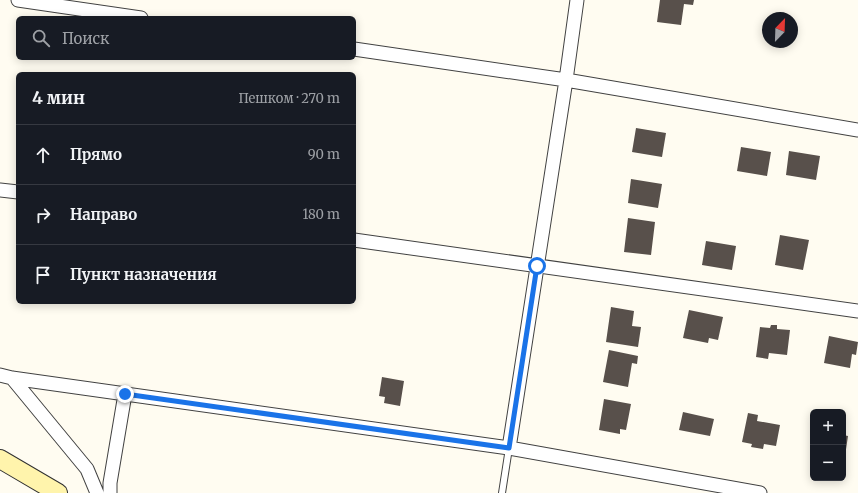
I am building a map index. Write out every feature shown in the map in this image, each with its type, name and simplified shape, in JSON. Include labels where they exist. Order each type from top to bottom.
[{"type":"main road","points":[[0,459],[58,493]]},
{"type":"street","points":[[18,0],[127,16]]},
{"type":"street","points":[[509,448],[577,0]]},
{"type":"street","points":[[356,49],[566,80],[858,130]]},
{"type":"street","points":[[0,190],[16,192]]},
{"type":"street","points":[[356,240],[858,311]]},
{"type":"street","points":[[6,377],[509,448],[760,493]]},
{"type":"street","points":[[6,377],[87,469],[97,493]]},
{"type":"street","points":[[110,493],[110,483],[125,394]]},
{"type":"lane","points":[[502,493],[509,448]]},
{"type":"building","points":[[660,0],[694,0],[693,5],[684,4],[681,25],[657,22]]},
{"type":"building","points":[[636,128],[666,133],[662,157],[632,152]]},
{"type":"building","points":[[741,147],[771,152],[767,176],[737,171]]},
{"type":"building","points":[[789,151],[820,156],[816,180],[786,175]]},
{"type":"building","points":[[631,179],[662,184],[658,208],[628,203]]},
{"type":"building","points":[[628,218],[655,222],[651,255],[624,252]]},
{"type":"building","points":[[780,235],[809,240],[803,270],[775,265]]},
{"type":"building","points":[[706,241],[736,246],[732,270],[702,265]]},
{"type":"building","points":[[611,307],[634,311],[632,326],[641,327],[638,347],[606,342]]},
{"type":"building","points":[[689,310],[723,317],[718,340],[709,338],[708,343],[683,338]]},
{"type":"building","points":[[771,325],[777,325],[777,329],[790,330],[787,355],[769,353],[768,359],[756,357],[760,327],[770,328]]},
{"type":"building","points":[[829,336],[858,342],[856,355],[852,354],[850,368],[824,363]]},
{"type":"building","points":[[609,350],[638,356],[637,364],[632,363],[628,387],[603,382]]},
{"type":"building","points":[[382,377],[404,381],[400,406],[384,403],[385,397],[379,396]]},
{"type":"building","points":[[604,399],[631,404],[626,430],[620,429],[620,434],[599,430]]},
{"type":"building","points":[[683,412],[714,419],[710,436],[679,430]]},
{"type":"building","points":[[748,413],[758,415],[757,421],[780,425],[776,446],[764,444],[763,449],[751,447],[752,444],[742,442]]},
{"type":"building","points":[[846,436],[848,436],[846,449]]},
{"type":"route","points":[[125,394],[509,448],[537,266]]}]
